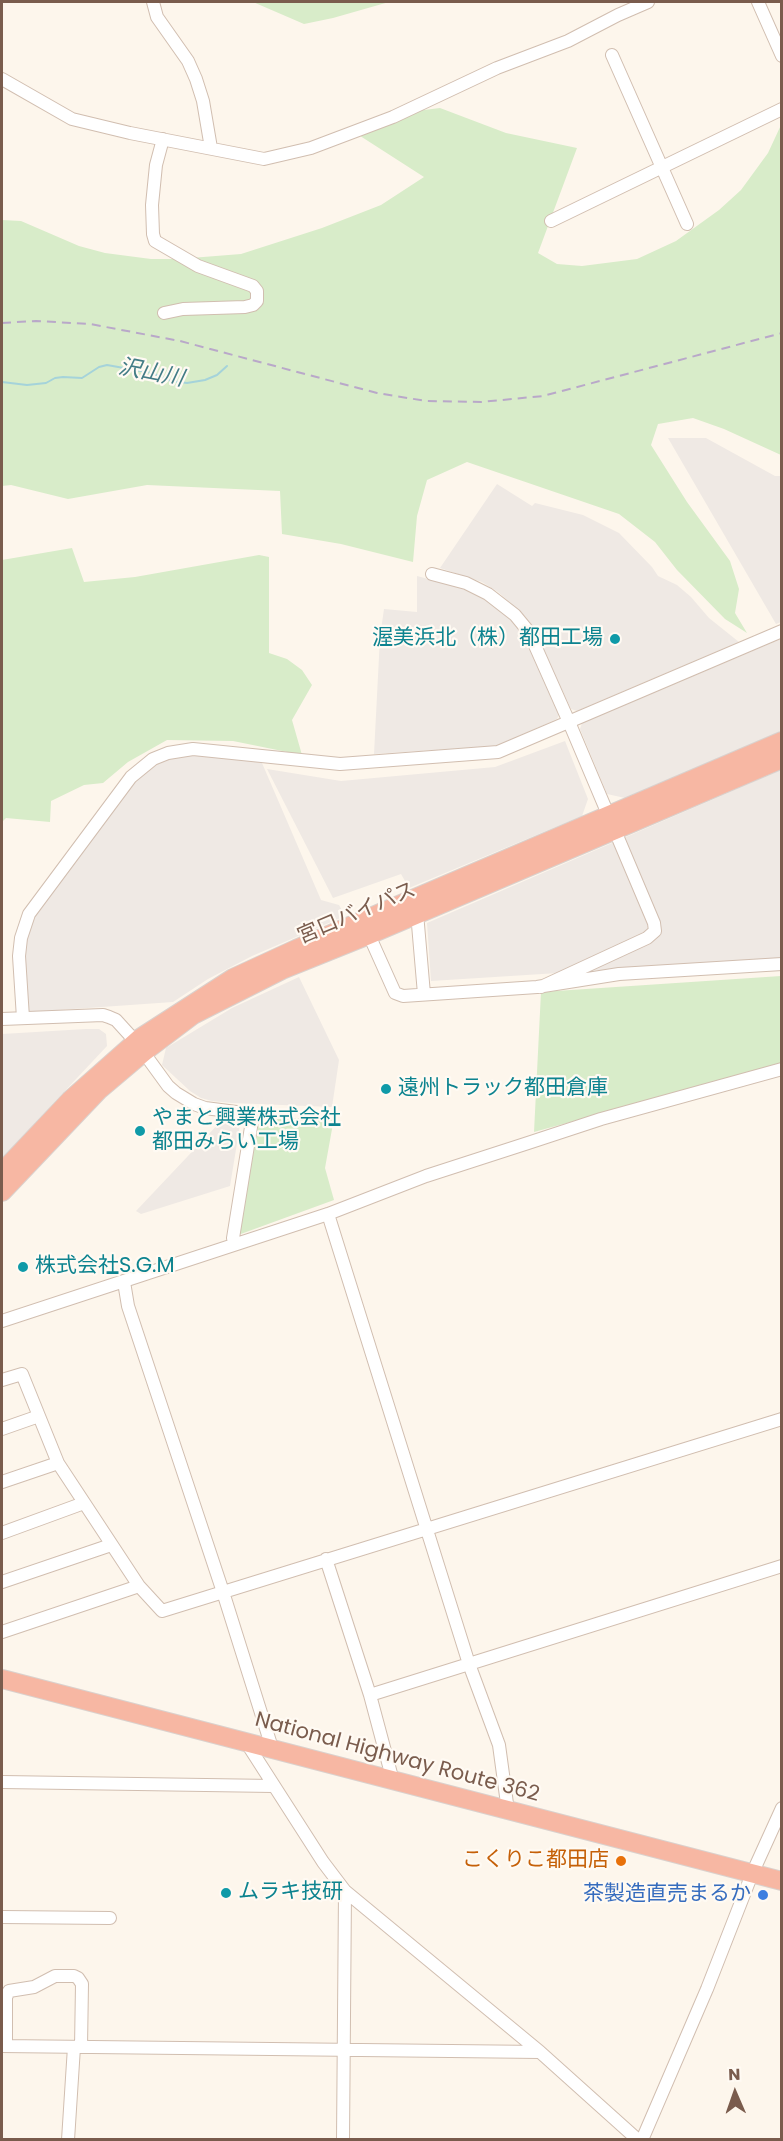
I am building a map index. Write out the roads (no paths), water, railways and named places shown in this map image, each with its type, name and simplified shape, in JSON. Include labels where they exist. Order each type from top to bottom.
[{"type":"highway","name":"宮口バイパス","points":[[2,1192],[140,1047],[193,1015],[275,973],[417,914],[782,741]]},
{"type":"highway","name":"宮口バイパス","points":[[2,1172],[70,1100],[140,1047],[189,1004],[233,978],[296,949],[611,823],[782,759]]},
{"type":"highway","name":"National Highway Route 362","points":[[2,1679],[782,1881]]},
{"type":"street","points":[[153,2],[157,17],[188,61],[196,79],[203,100],[211,148]]},
{"type":"street","points":[[618,15],[622,2]]},
{"type":"street","points":[[2,79],[72,119],[264,159],[311,148],[393,117],[523,57],[568,42],[648,2]]},
{"type":"street","points":[[763,3],[782,56]]},
{"type":"street","points":[[612,55],[687,224]]},
{"type":"street","points":[[551,221],[782,109]]},
{"type":"street","points":[[163,139],[156,165],[152,205],[155,241],[198,266],[253,286],[257,301],[245,307],[183,309],[164,313]]},
{"type":"street","points":[[432,574],[473,586],[497,600],[515,615],[534,642],[654,923],[655,931],[647,938],[541,987]]},
{"type":"street","points":[[23,1018],[19,956],[21,938],[29,914],[131,777],[153,759],[168,753],[193,749],[340,764],[498,752],[782,631]]},
{"type":"street","points":[[417,914],[424,994]]},
{"type":"street","points":[[369,934],[395,993],[403,996],[541,987],[619,974],[782,964]]},
{"type":"street","points":[[2,1019],[103,1015],[116,1020],[140,1047],[168,1086],[186,1100],[205,1108],[244,1113],[250,1116],[252,1121],[233,1238],[235,1244]]},
{"type":"street","points":[[2,1321],[328,1214],[426,1176],[583,1125],[782,1069]]},
{"type":"street","points":[[328,1214],[469,1664],[499,1745],[508,1811]]},
{"type":"street","points":[[124,1281],[128,1306],[273,1751]]},
{"type":"street","points":[[2,1380],[22,1374],[58,1463],[139,1587],[162,1611],[782,1419]]},
{"type":"street","points":[[2,1429],[39,1416]]},
{"type":"street","points":[[2,1482],[58,1463]]},
{"type":"street","points":[[2,1533],[84,1503]]},
{"type":"street","points":[[2,1582],[111,1545]]},
{"type":"street","points":[[326,1559],[370,1695],[393,1781]]},
{"type":"street","points":[[370,1695],[782,1566]]},
{"type":"street","points":[[2,1632],[139,1587]]},
{"type":"street","points":[[246,1742],[345,1892],[540,2052],[640,2139],[707,1989],[752,1874],[782,1808]]},
{"type":"street","points":[[2,1782],[273,1786]]},
{"type":"street","points":[[343,2139],[345,1892]]},
{"type":"street","points":[[2,1917],[110,1918]]},
{"type":"street","points":[[68,2139],[78,2047],[82,1984],[74,1976],[55,1976],[34,1987],[9,1991],[6,1997],[4,2046],[78,2047],[344,2049],[540,2052]]},
{"type":"waterway","name":"沢山川","points":[[2,382],[27,385],[46,383],[55,378],[82,378],[99,367],[107,365],[152,373],[171,381],[187,383],[217,375],[227,366]]},
{"type":"railway","points":[[2,323],[36,321],[90,324],[180,341],[377,393],[426,401],[481,402],[543,396],[782,333]]},
{"type":"place","name":"渥美浜北（株）都田工場","points":[[615,639]]},
{"type":"place","name":"遠州トラック都田倉庫","points":[[386,1089]]},
{"type":"place","name":"やまと興業株式会社 都田みらい工場","points":[[140,1131]]},
{"type":"place","name":"株式会社S.G.M","points":[[23,1267]]},
{"type":"place","name":"こくりこ都田店","points":[[621,1861]]},
{"type":"place","name":"ムラキ技研","points":[[226,1893]]},
{"type":"place","name":"茶製造直売まるか","points":[[763,1895]]}]
